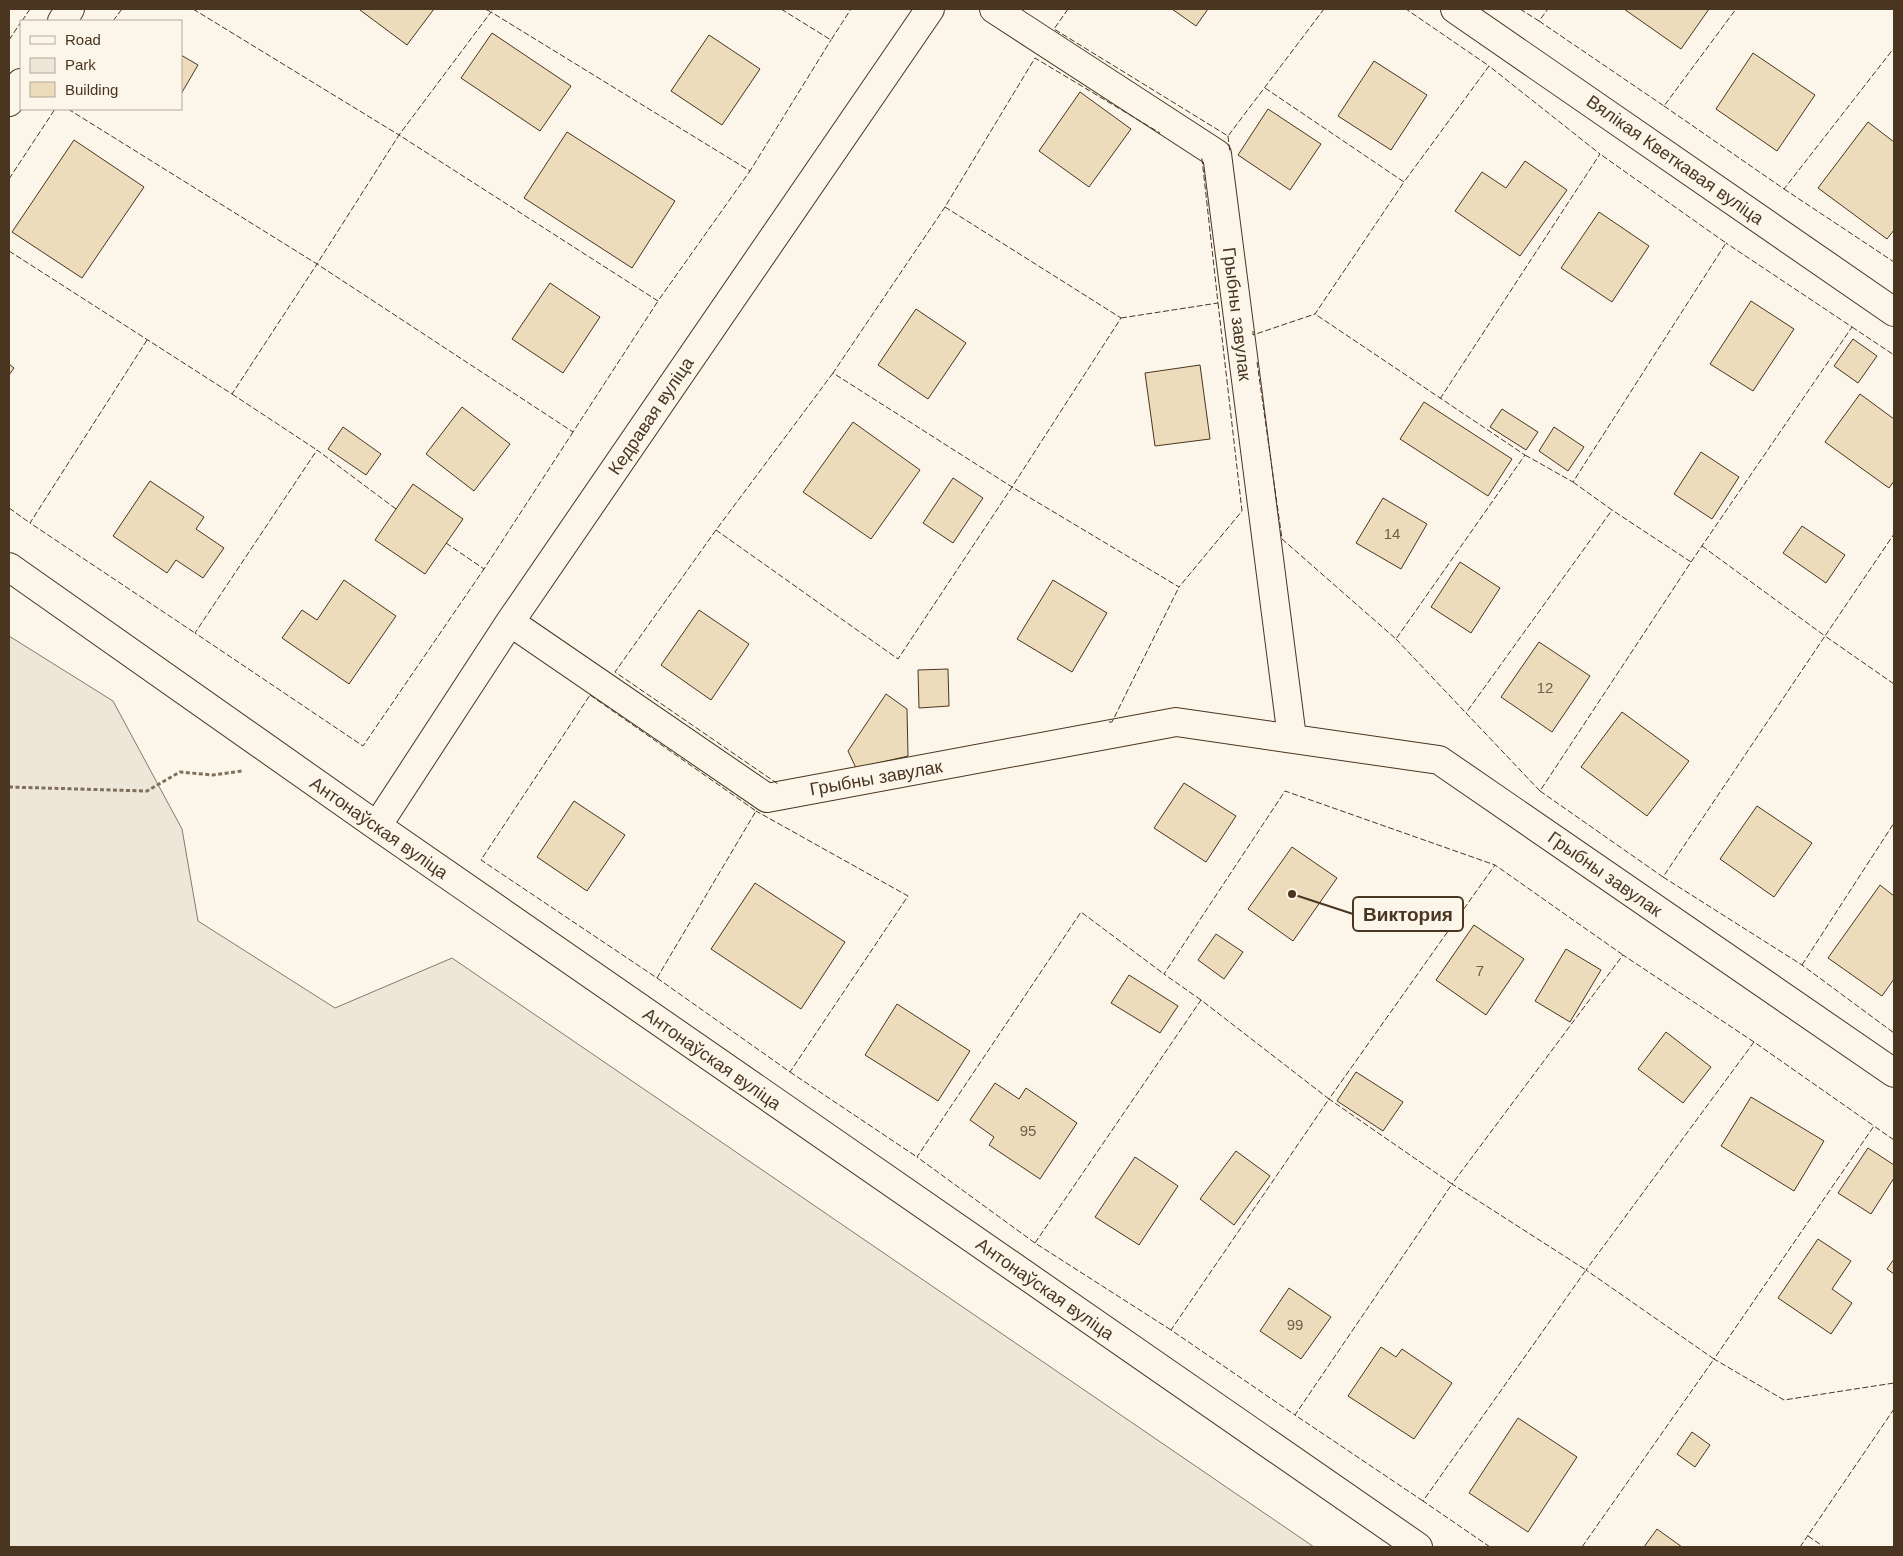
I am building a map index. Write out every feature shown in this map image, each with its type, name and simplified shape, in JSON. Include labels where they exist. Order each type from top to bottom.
[{"type":"street","points":[[63,20],[70,9]]},
{"type":"street","name":"Кедравая вуліца","points":[[377,826],[510,622],[930,9]]},
{"type":"street","name":"Грыбны завулак","points":[[994,9],[1217,154],[1292,738]]},
{"type":"street","name":"Вялікая Кветкавая вуліца","points":[[1455,9],[1894,312]]},
{"type":"street","points":[[9,102],[20,85]]},
{"type":"street","name":"Антонаўская вуліца","points":[[9,567],[377,826],[1418,1547]]},
{"type":"street","name":"Грыбны завулак","points":[[510,622],[767,798],[1176,722],[1439,760],[1894,1073]]},
{"type":"path","points":[[9,787],[148,791],[180,772],[214,775],[288,764]]},
{"type":"green space","points":[[9,636],[113,701],[182,829],[198,921],[335,1008],[452,958],[1314,1547],[9,1547]]},
{"type":"building","points":[[361,9],[434,9],[407,45]]},
{"type":"building","points":[[1172,9],[1208,9],[1196,26]]},
{"type":"building","points":[[1624,9],[1709,9],[1681,49]]},
{"type":"building","points":[[492,33],[571,86],[540,131],[461,78]]},
{"type":"building","points":[[709,35],[760,69],[722,125],[671,91]]},
{"type":"building","points":[[1753,53],[1815,95],[1777,151],[1716,109]]},
{"type":"building","points":[[182,56],[198,65],[182,92]]},
{"type":"building","points":[[1374,61],[1427,95],[1391,150],[1338,116]]},
{"type":"building","points":[[1080,92],[1131,129],[1089,187],[1039,151]]},
{"type":"building","points":[[1268,109],[1321,144],[1290,190],[1238,155]]},
{"type":"building","points":[[1868,122],[1894,142],[1894,230],[1887,239],[1818,188]]},
{"type":"building","points":[[567,132],[675,201],[632,268],[524,198]]},
{"type":"building","points":[[74,140],[144,187],[82,278],[12,232]]},
{"type":"building","points":[[1525,161],[1567,190],[1520,256],[1455,211],[1482,172],[1506,188]]},
{"type":"building","points":[[1599,212],[1649,246],[1612,302],[1561,268]]},
{"type":"building","points":[[550,283],[600,317],[563,373],[512,339]]},
{"type":"building","points":[[1751,301],[1794,329],[1753,391],[1710,364]]},
{"type":"building","points":[[916,309],[966,343],[928,399],[878,365]]},
{"type":"building","points":[[1853,339],[1877,356],[1858,383],[1834,366]]},
{"type":"building","points":[[9,364],[14,368],[9,375]]},
{"type":"building","points":[[1200,365],[1210,439],[1155,446],[1145,373]]},
{"type":"building","points":[[1860,394],[1894,419],[1894,481],[1889,488],[1825,442]]},
{"type":"building","points":[[1424,402],[1512,459],[1488,496],[1400,439]]},
{"type":"building","points":[[462,407],[510,444],[474,491],[426,454]]},
{"type":"building","points":[[1502,409],[1538,432],[1526,450],[1490,427]]},
{"type":"building","points":[[853,422],[920,470],[871,539],[803,492]]},
{"type":"building","points":[[343,427],[381,454],[366,475],[328,449]]},
{"type":"building","points":[[1554,427],[1584,447],[1568,471],[1539,451]]},
{"type":"building","points":[[1701,452],[1739,477],[1712,519],[1674,494]]},
{"type":"building","points":[[953,478],[983,498],[953,543],[923,523]]},
{"type":"building","points":[[150,481],[204,517],[196,529],[224,548],[203,578],[176,560],[167,573],[113,536]]},
{"type":"building","points":[[413,484],[463,519],[425,574],[375,540]]},
{"type":"building","points":[[1383,498],[1427,524],[1401,569],[1356,543]]},
{"type":"building","points":[[1802,526],[1845,555],[1826,583],[1783,553]]},
{"type":"building","points":[[1460,562],[1500,588],[1471,633],[1431,607]]},
{"type":"building","points":[[344,580],[396,616],[349,684],[282,638],[302,610],[317,620]]},
{"type":"building","points":[[1053,580],[1107,613],[1072,672],[1017,639]]},
{"type":"building","points":[[699,610],[749,644],[711,700],[661,665]]},
{"type":"building","points":[[1539,642],[1590,676],[1552,732],[1501,697]]},
{"type":"building","points":[[948,669],[949,706],[919,708],[918,670]]},
{"type":"building","points":[[886,694],[907,709],[908,756],[856,768],[848,751]]},
{"type":"building","points":[[1622,712],[1689,761],[1647,816],[1581,767]]},
{"type":"building","points":[[1184,783],[1236,816],[1206,862],[1154,828]]},
{"type":"building","points":[[574,801],[625,835],[587,891],[537,857]]},
{"type":"building","points":[[1757,806],[1812,843],[1774,897],[1720,859]]},
{"type":"building","points":[[1292,847],[1337,878],[1293,941],[1248,909]]},
{"type":"building","points":[[755,883],[845,942],[801,1009],[711,949]]},
{"type":"building","points":[[1880,885],[1894,896],[1894,979],[1882,996],[1828,958]]},
{"type":"building","points":[[1474,925],[1524,959],[1486,1015],[1436,980]]},
{"type":"building","points":[[1216,934],[1243,952],[1224,979],[1198,960]]},
{"type":"building","points":[[1566,949],[1601,970],[1570,1022],[1535,1001]]},
{"type":"building","points":[[1129,975],[1178,1006],[1160,1033],[1111,1003]]},
{"type":"building","points":[[897,1004],[970,1051],[938,1101],[865,1055]]},
{"type":"building","points":[[1666,1032],[1711,1067],[1683,1103],[1638,1069]]},
{"type":"building","points":[[1356,1072],[1403,1102],[1383,1131],[1337,1101]]},
{"type":"building","points":[[995,1083],[1019,1099],[1026,1088],[1077,1123],[1040,1179],[989,1145],[994,1137],[970,1120]]},
{"type":"building","points":[[1751,1097],[1824,1141],[1794,1191],[1721,1146]]},
{"type":"building","points":[[1868,1148],[1894,1165],[1894,1178],[1871,1214],[1838,1193]]},
{"type":"building","points":[[1236,1151],[1270,1176],[1234,1225],[1200,1199]]},
{"type":"building","points":[[1135,1157],[1178,1186],[1139,1245],[1095,1217]]},
{"type":"building","points":[[1818,1239],[1851,1261],[1832,1289],[1852,1303],[1831,1334],[1778,1298]]},
{"type":"building","points":[[1894,1259],[1894,1274],[1887,1269]]},
{"type":"building","points":[[1289,1288],[1331,1317],[1301,1359],[1260,1331]]},
{"type":"building","points":[[1381,1347],[1396,1357],[1402,1349],[1452,1383],[1414,1439],[1348,1396]]},
{"type":"building","points":[[1518,1418],[1577,1457],[1528,1532],[1469,1493]]},
{"type":"building","points":[[1692,1432],[1710,1445],[1695,1467],[1677,1454]]},
{"type":"building","points":[[1657,1529],[1682,1547],[1644,1547]]},
{"type":"fence","points":[[23,20],[30,9]]},
{"type":"fence","points":[[114,20],[122,9]]},
{"type":"fence","points":[[193,9],[399,135],[491,12],[750,171],[831,40]]},
{"type":"fence","points":[[485,9],[491,12],[493,9]]},
{"type":"fence","points":[[781,9],[831,40],[851,9]]},
{"type":"fence","points":[[1068,9],[1054,29],[1228,136],[1324,9]]},
{"type":"fence","points":[[1265,88],[1404,182],[1489,66],[1406,9]]},
{"type":"fence","points":[[1520,9],[1539,21],[1548,9]]},
{"type":"fence","points":[[1539,21],[1664,106],[1736,9]]},
{"type":"fence","points":[[9,40],[20,24]]},
{"type":"fence","points":[[1664,106],[1784,189],[1894,48]]},
{"type":"fence","points":[[945,207],[1121,318],[1012,487],[833,373],[945,207],[1035,58],[1160,133]]},
{"type":"fence","points":[[1440,399],[1600,154],[1489,66]]},
{"type":"fence","points":[[9,179],[54,110]]},
{"type":"fence","points":[[70,110],[317,264],[399,135],[658,301],[750,171]]},
{"type":"fence","points":[[1228,136],[1230,153]]},
{"type":"fence","points":[[1525,455],[1573,482],[1726,243],[1600,154]]},
{"type":"fence","points":[[1121,318],[1218,303],[1202,159],[1200,158]]},
{"type":"fence","points":[[1253,331],[1253,335],[1315,314],[1404,182]]},
{"type":"fence","points":[[1784,189],[1894,262]]},
{"type":"fence","points":[[1691,562],[1852,327],[1726,243]]},
{"type":"fence","points":[[9,251],[232,394],[317,264],[573,432],[658,301]]},
{"type":"fence","points":[[833,373],[716,530],[898,659],[1012,487],[1179,587],[1242,511],[1218,303]]},
{"type":"fence","points":[[1257,362],[1282,539],[1396,639],[1525,455],[1315,314]]},
{"type":"fence","points":[[1852,327],[1894,355]]},
{"type":"fence","points":[[147,340],[30,523],[195,633]]},
{"type":"fence","points":[[232,394],[317,450]]},
{"type":"fence","points":[[446,543],[484,569],[573,432]]},
{"type":"fence","points":[[396,509],[317,450],[195,633],[363,746],[484,569]]},
{"type":"fence","points":[[1573,482],[1612,510],[1466,713],[1540,791],[1691,562],[1612,510]]},
{"type":"fence","points":[[9,508],[30,523]]},
{"type":"fence","points":[[716,530],[615,672],[778,784]]},
{"type":"fence","points":[[1702,546],[1825,636],[1894,534]]},
{"type":"fence","points":[[1109,722],[1112,722],[1179,587]]},
{"type":"fence","points":[[1540,791],[1663,877],[1825,636],[1894,684]]},
{"type":"fence","points":[[1396,639],[1466,713]]},
{"type":"fence","points":[[590,695],[756,811],[657,978],[481,860],[590,695]]},
{"type":"fence","points":[[1201,1000],[1164,974],[1285,791],[1495,865]]},
{"type":"fence","points":[[657,978],[790,1072],[908,896],[756,811]]},
{"type":"fence","points":[[1802,965],[1894,823]]},
{"type":"fence","points":[[1423,1501],[1295,1415],[1452,1184],[1329,1099],[1495,865],[1623,955]]},
{"type":"fence","points":[[1663,877],[1802,965],[1894,1033]]},
{"type":"fence","points":[[1035,1243],[917,1157],[1081,912],[1164,974]]},
{"type":"fence","points":[[1490,1547],[1423,1501],[1586,1270],[1452,1184],[1623,955],[1754,1042]]},
{"type":"fence","points":[[1171,1330],[1035,1243],[1201,1000],[1329,1099],[1171,1330],[1295,1415]]},
{"type":"fence","points":[[1582,1547],[1714,1359],[1586,1270],[1754,1042],[1874,1126]]},
{"type":"fence","points":[[790,1072],[917,1157]]},
{"type":"fence","points":[[1894,1140],[1874,1126],[1714,1359],[1784,1400],[1894,1383]]},
{"type":"fence","points":[[1800,1547],[1894,1409]]},
{"type":"fence","points":[[1808,1536],[1824,1547]]},
{"type":"place","name":"Виктория","points":[[1292,894]]}]
